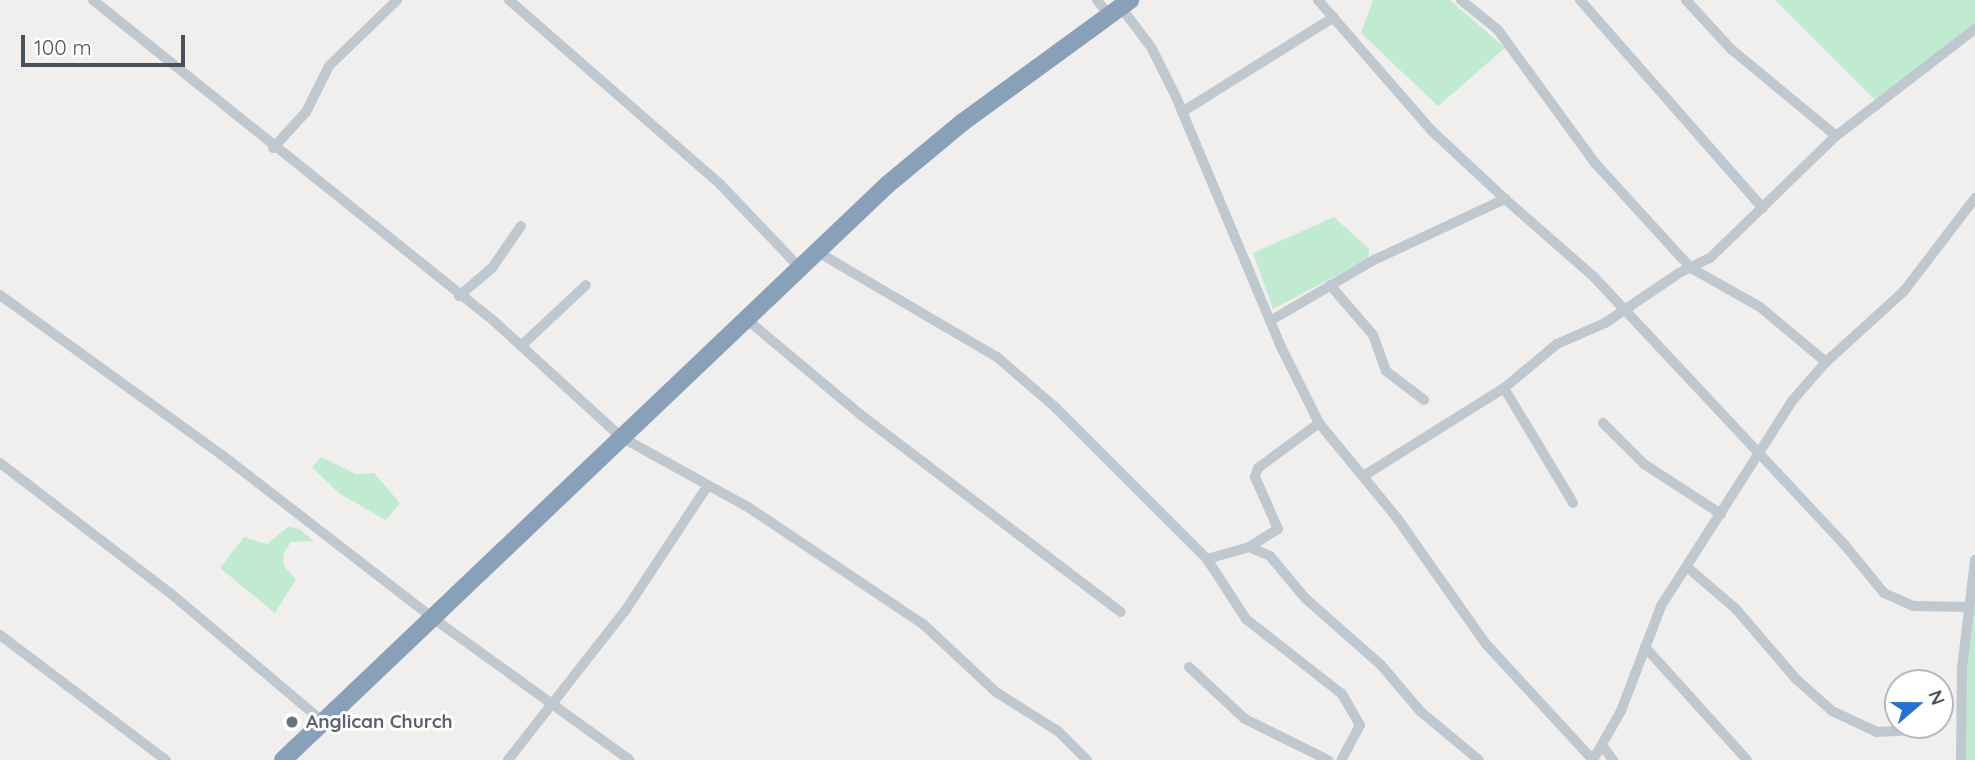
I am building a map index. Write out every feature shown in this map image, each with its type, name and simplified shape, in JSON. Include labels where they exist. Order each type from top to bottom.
[{"type":"highway","points":[[283,760],[430,616],[816,251],[962,122],[1114,5]]},
{"type":"street","points":[[93,0],[273,148],[522,346],[621,437],[708,485],[923,624],[996,692],[1058,731],[1087,760]]},
{"type":"street","points":[[273,148],[306,112],[329,66],[397,0]]},
{"type":"street","points":[[509,0],[720,184],[799,267]]},
{"type":"street","points":[[1318,0],[1430,130],[1505,200],[1560,243],[1622,312],[1760,455],[1884,593],[1913,606],[1969,607]]},
{"type":"street","points":[[1461,0],[1498,30],[1595,163],[1691,268],[1760,307],[1826,362]]},
{"type":"street","points":[[1580,0],[1763,208]]},
{"type":"street","points":[[1688,1],[1731,49],[1836,136]]},
{"type":"street","points":[[1114,5],[1151,47],[1182,111],[1270,321],[1319,423],[1365,475],[1486,644],[1593,760],[1621,711],[1661,606],[1760,455],[1791,401],[1826,362],[1904,291],[1975,198]]},
{"type":"street","points":[[1182,111],[1334,17]]},
{"type":"street","points":[[1365,475],[1504,388],[1557,344],[1622,312],[1710,258],[1836,136],[1975,29]]},
{"type":"street","points":[[1270,321],[1374,260],[1505,200]]},
{"type":"street","points":[[459,296],[492,268],[521,226]]},
{"type":"street","points":[[816,251],[997,358],[1056,408],[1207,559],[1246,619],[1342,694],[1360,724],[1341,760]]},
{"type":"street","points":[[522,346],[586,285]]},
{"type":"street","points":[[1330,285],[1373,335],[1386,371],[1424,400]]},
{"type":"street","points":[[0,295],[222,455],[430,616],[630,760]]},
{"type":"street","points":[[745,318],[862,415],[1121,612]]},
{"type":"street","points":[[1504,388],[1573,503]]},
{"type":"street","points":[[1207,559],[1249,547],[1278,529],[1255,477],[1258,468],[1319,423]]},
{"type":"street","points":[[1603,423],[1644,464],[1721,514]]},
{"type":"street","points":[[0,463],[169,592],[322,721]]},
{"type":"street","points":[[508,760],[625,611],[708,485]]},
{"type":"street","points":[[1249,547],[1269,556],[1291,584],[1381,665],[1422,712],[1479,760]]},
{"type":"street","points":[[1961,760],[1962,668],[1975,560]]},
{"type":"street","points":[[1686,567],[1736,609],[1796,680],[1832,711],[1877,732],[1884,732]]},
{"type":"street","points":[[0,635],[166,760]]},
{"type":"street","points":[[1645,647],[1747,760]]},
{"type":"street","points":[[1189,667],[1245,719],[1328,760]]},
{"type":"street","points":[[1602,745],[1613,760]]},
{"type":"green space","points":[[1373,0],[1450,0],[1505,48],[1438,106],[1361,33]]},
{"type":"green space","points":[[1775,0],[1975,0],[1975,27],[1878,103]]},
{"type":"green space","points":[[1334,217],[1369,249],[1368,259],[1273,309],[1253,253]]},
{"type":"green space","points":[[321,457],[356,474],[374,473],[400,503],[386,520],[340,494],[312,467]]},
{"type":"green space","points":[[288,527],[300,529],[313,541],[291,542],[283,554],[284,566],[296,579],[275,613],[220,568],[244,537],[267,544]]},
{"type":"green space","points":[[1975,560],[1975,760],[1961,760],[1962,667]]},
{"type":"place","name":"Anglican Church","points":[[292,722]]}]
